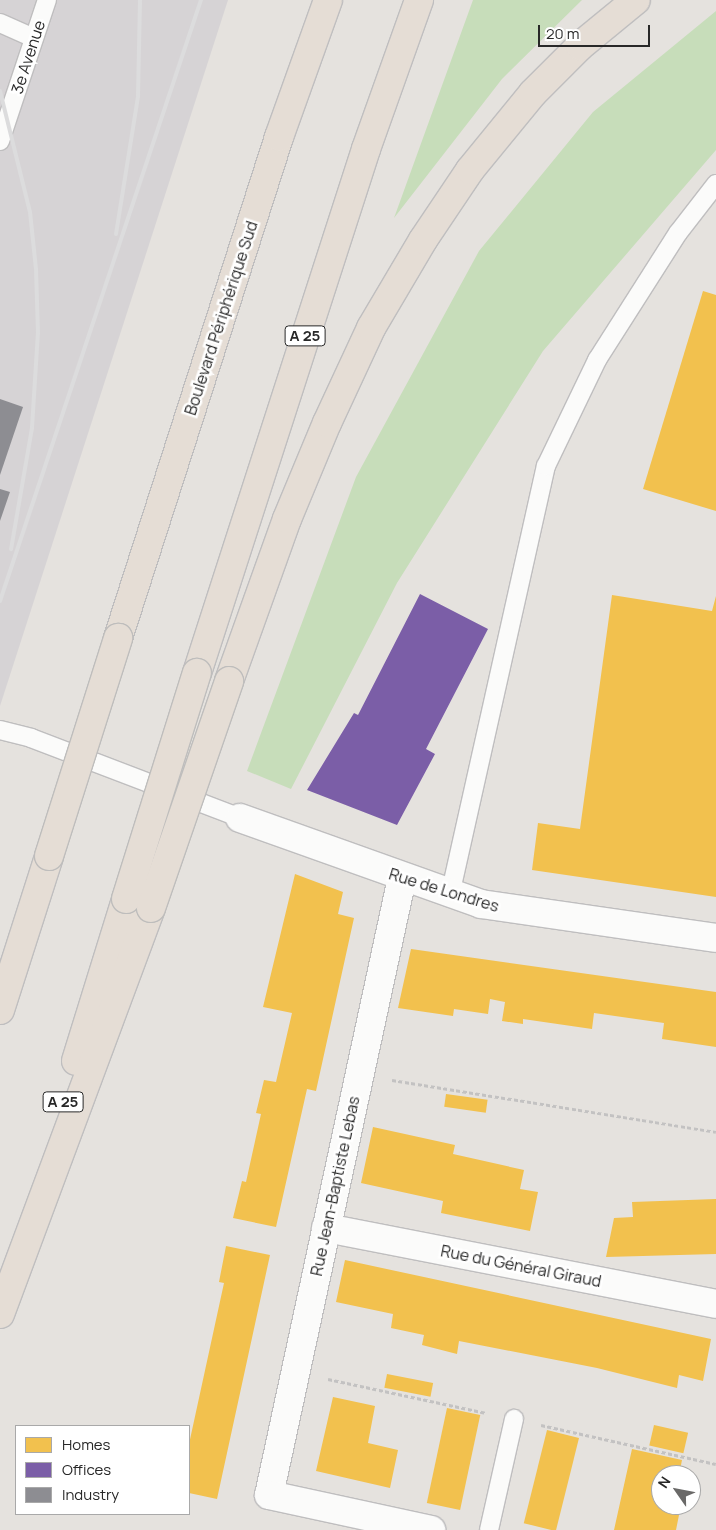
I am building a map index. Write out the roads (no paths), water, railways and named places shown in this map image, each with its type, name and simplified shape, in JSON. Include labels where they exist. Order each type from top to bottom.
[{"type":"highway","name":"Boulevard Périphérique Sud","points":[[0,1010],[279,137],[328,0]]},
{"type":"highway","name":"A 25","points":[[0,1306],[139,903],[196,673],[366,149],[419,0]]},
{"type":"highway","points":[[0,1314],[139,903],[229,681],[287,519],[327,424],[371,328],[423,240],[470,170],[533,94],[580,46],[636,0]]},
{"type":"street","name":"Rue de Londres","points":[[240,818],[450,895],[516,911],[716,938]]},
{"type":"street","name":"Rue Jean-Baptiste Lebas","points":[[402,878],[269,1495],[431,1530]]},
{"type":"street","name":"Rue du Général Giraud","points":[[326,1228],[716,1304]]},
{"type":"lane","name":"3e Avenue","points":[[0,142],[47,0]]},
{"type":"lane","points":[[0,23],[34,38]]},
{"type":"lane","points":[[450,895],[546,466],[597,360],[678,233],[716,184]]},
{"type":"lane","points":[[0,730],[31,738],[240,818]]},
{"type":"lane","points":[[489,1530],[514,1420]]},
{"type":"railway","points":[[116,234],[138,96],[140,0]]},
{"type":"railway","points":[[0,601],[201,0]]},
{"type":"railway","points":[[0,91],[30,212],[36,269],[38,332],[32,428],[11,549]]}]
